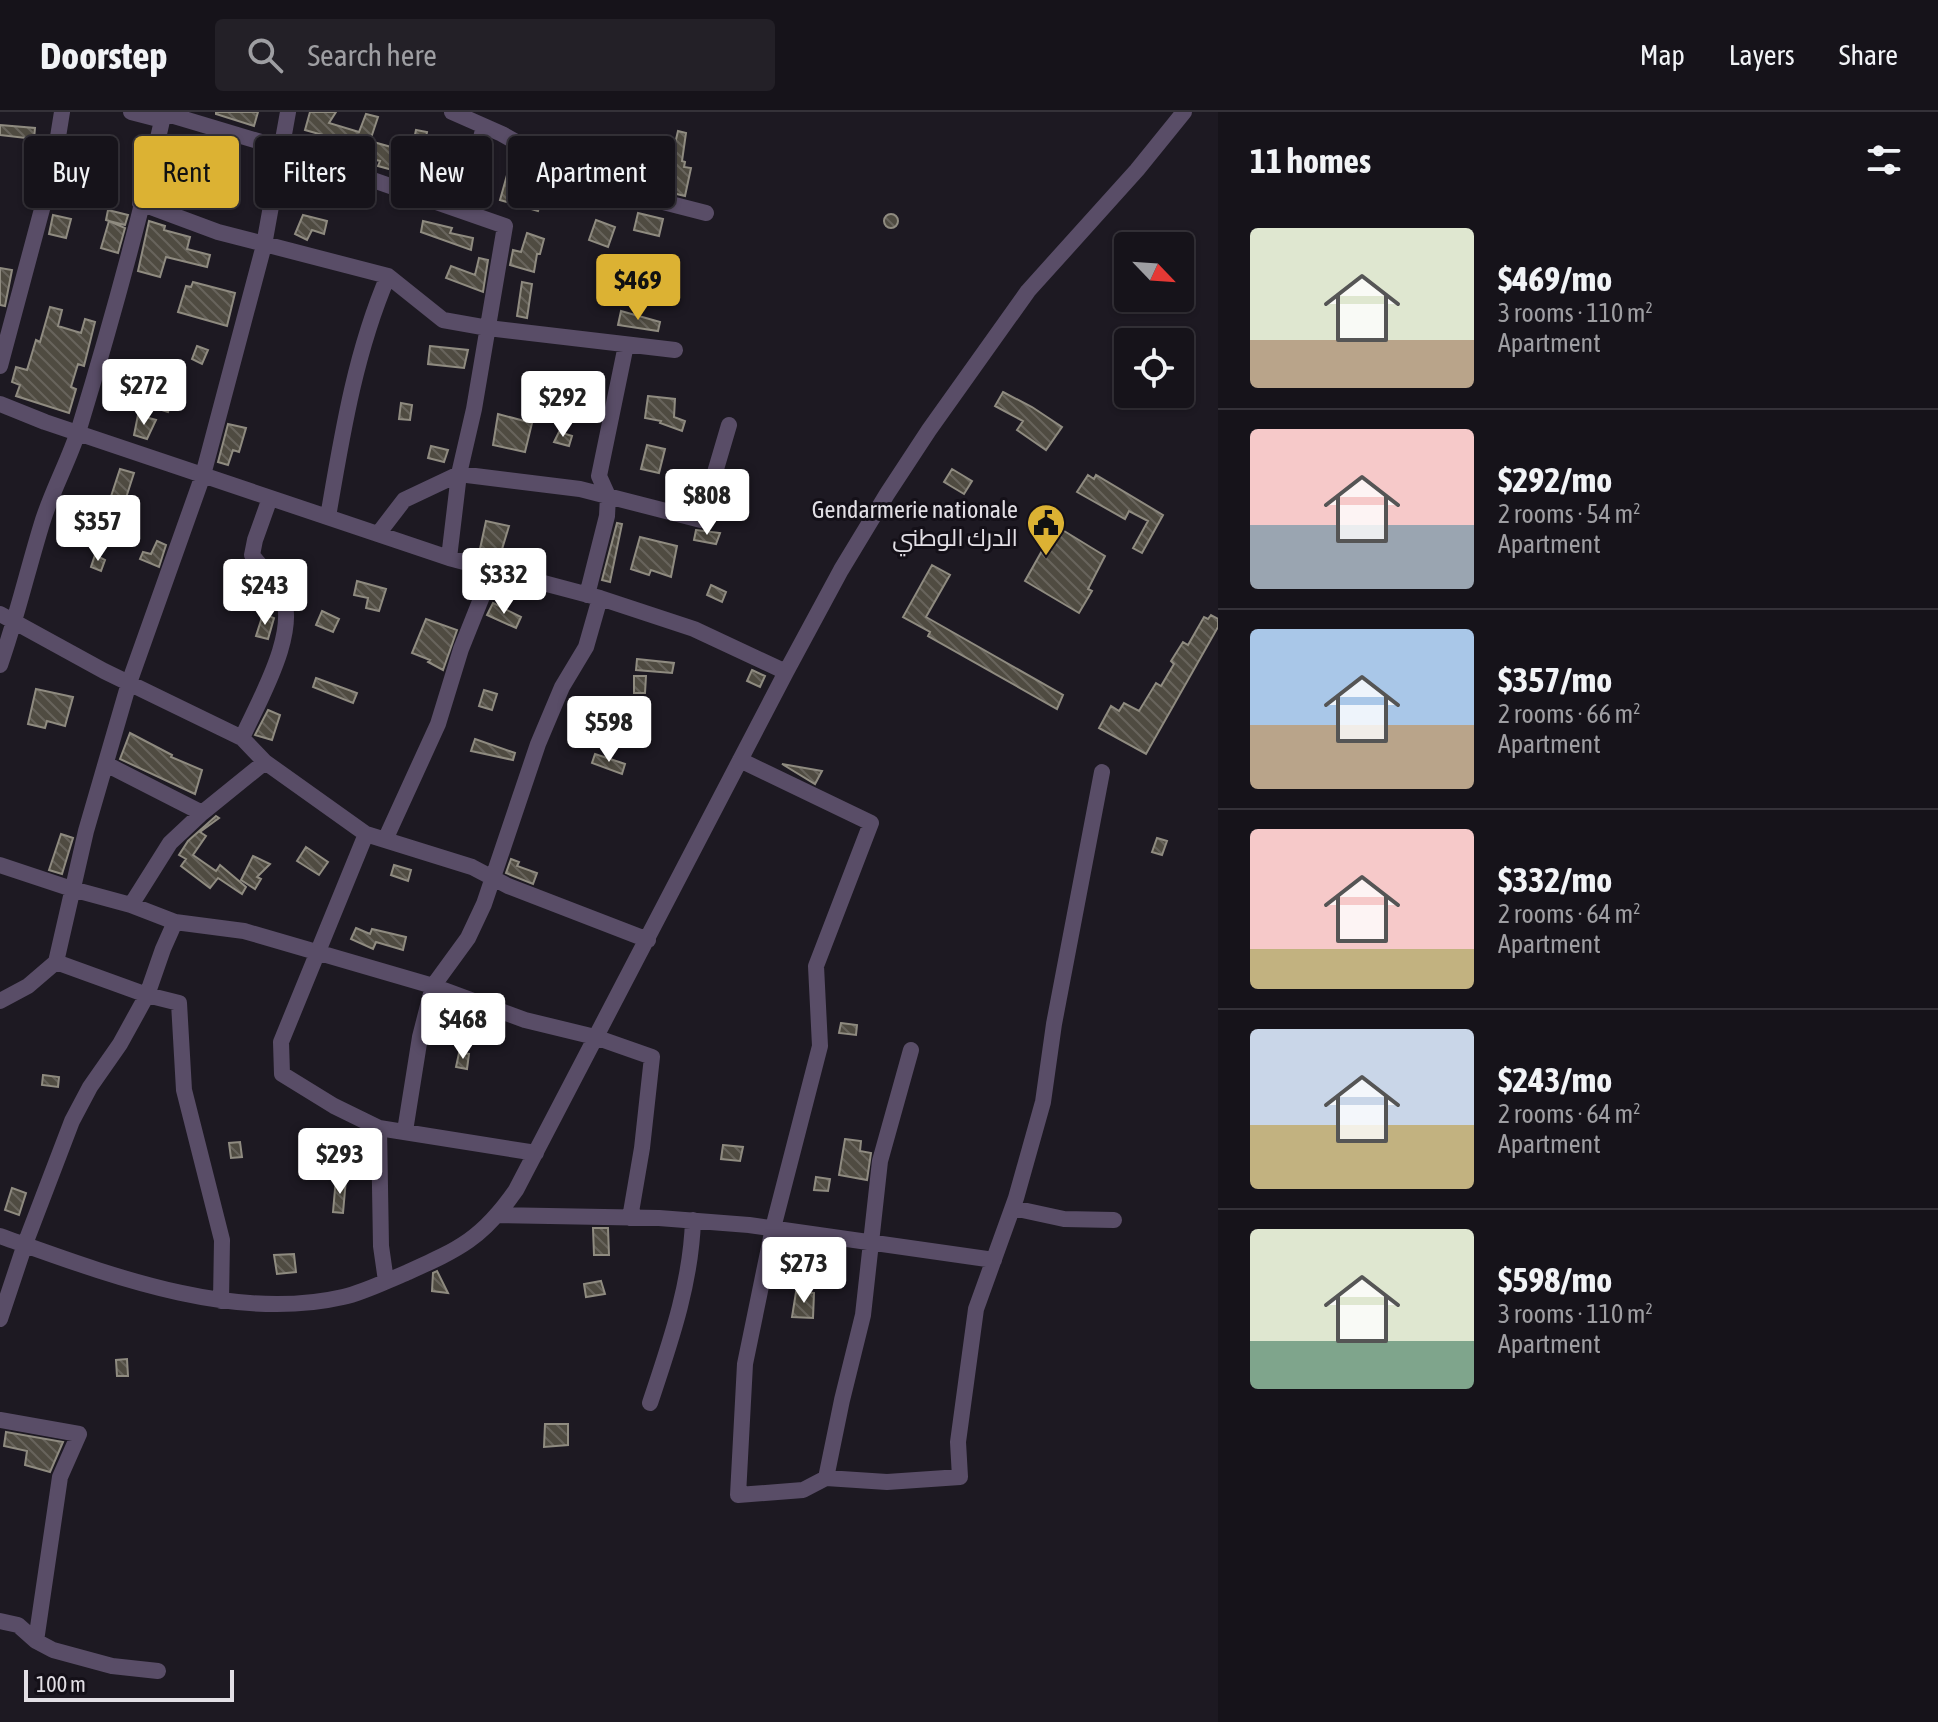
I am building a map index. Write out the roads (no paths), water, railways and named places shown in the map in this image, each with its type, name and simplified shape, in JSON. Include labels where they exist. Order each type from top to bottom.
[{"type":"street","points":[[0,366],[53,168],[62,112]]},
{"type":"street","points":[[131,112],[163,115],[255,141]]},
{"type":"street","points":[[283,136],[288,112]]},
{"type":"street","points":[[452,112],[589,183],[706,213]]},
{"type":"street","points":[[0,1236],[142,1283],[221,1301],[307,1302],[345,1297],[442,1257],[478,1236],[499,1215],[516,1190],[786,672],[880,507],[975,364],[1028,291],[1137,170],[1184,112]]},
{"type":"street","points":[[158,136],[163,115]]},
{"type":"street","points":[[463,210],[484,126]]},
{"type":"street","points":[[375,180],[505,226],[459,474],[449,558]]},
{"type":"street","points":[[0,665],[8,618],[77,433],[132,247],[139,208]]},
{"type":"street","points":[[153,208],[218,232],[388,276],[443,320],[675,350]]},
{"type":"street","points":[[0,1001],[28,986],[56,962],[72,889],[129,683],[203,475],[264,245],[270,208]]},
{"type":"street","points":[[328,517],[344,419],[373,309],[388,276]]},
{"type":"street","points":[[405,1131],[420,1037],[433,986],[468,938],[484,904],[538,744],[562,687],[586,647],[607,516],[608,496],[599,476],[626,345]]},
{"type":"street","points":[[0,404],[77,433],[449,558],[594,597],[694,629],[786,672]]},
{"type":"street","points":[[378,534],[404,500],[459,474],[535,482],[608,496],[701,520],[729,425]]},
{"type":"street","points":[[242,738],[285,637],[288,615],[280,589],[252,555],[270,498]]},
{"type":"street","points":[[385,840],[438,724],[461,649],[493,569]]},
{"type":"street","points":[[8,618],[129,683],[242,738],[265,762],[366,834],[472,867],[648,940]]},
{"type":"street","points":[[740,760],[871,823],[816,966],[820,1046],[773,1228],[745,1364],[738,1495],[803,1490],[826,1478],[887,1482],[960,1477],[958,1442],[976,1309],[1013,1208],[1043,1102],[1054,1024],[1102,772]]},
{"type":"street","points":[[131,905],[170,843],[265,762]]},
{"type":"street","points":[[106,764],[202,813]]},
{"type":"street","points":[[366,834],[281,1042],[282,1074],[334,1106],[379,1128],[536,1153]]},
{"type":"street","points":[[0,865],[131,905],[175,922],[244,931],[433,986],[525,1020],[595,1037],[652,1057],[642,1148],[630,1218]]},
{"type":"street","points":[[0,1319],[72,1121],[147,995],[175,922]]},
{"type":"street","points":[[56,962],[147,995],[179,1003],[184,1090],[222,1240],[221,1301]]},
{"type":"street","points":[[826,1478],[863,1315],[880,1161],[911,1050]]},
{"type":"street","points":[[379,1128],[381,1246],[386,1281]]},
{"type":"street","points":[[1013,1208],[1064,1219],[1114,1220]]},
{"type":"street","points":[[499,1215],[693,1220],[871,1241],[994,1260]]},
{"type":"street","points":[[650,1403],[677,1321],[692,1255],[693,1220]]},
{"type":"street","points":[[0,1420],[79,1434],[60,1477],[36,1641]]},
{"type":"street","points":[[0,1621],[18,1625],[36,1641],[53,1650],[112,1666],[158,1671]]},
{"type":"place","name":"Gendarmerie nationale الدرك الوطني","points":[[1046,557]]}]
